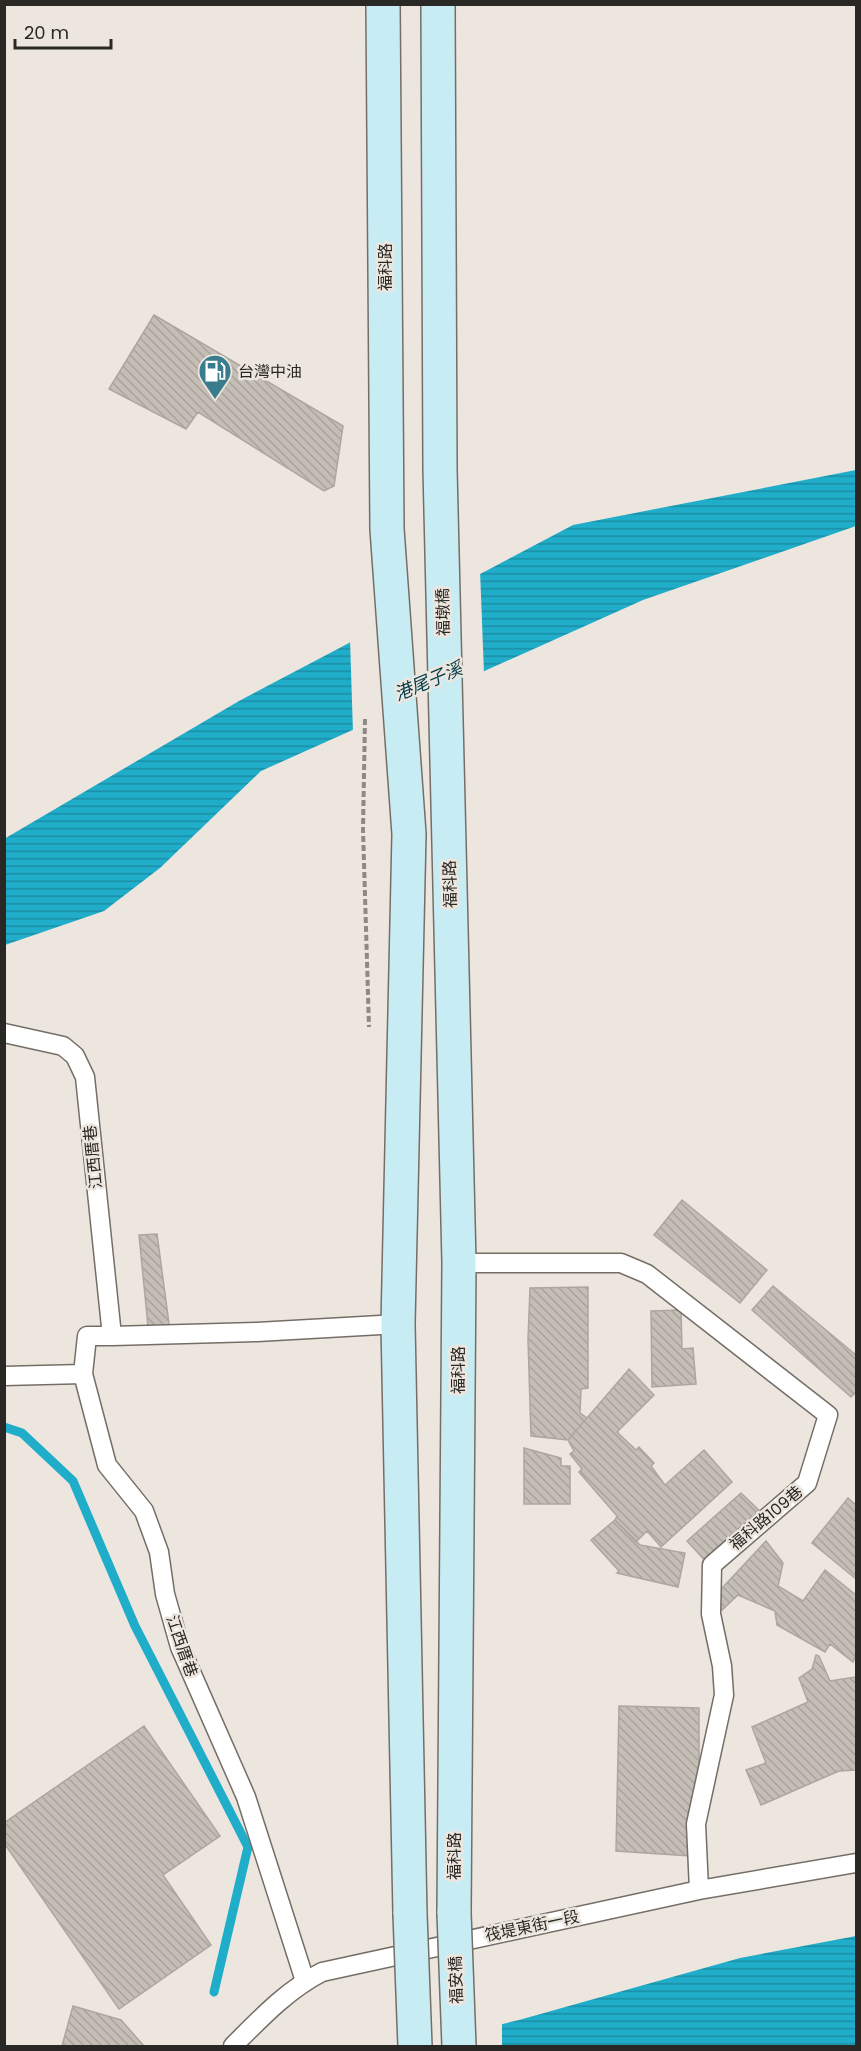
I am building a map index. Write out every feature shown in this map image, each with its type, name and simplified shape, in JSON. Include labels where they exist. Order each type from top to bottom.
[{"type":"street","name":"福科路","points":[[383,4],[387,529],[409,834],[398,1324]]},
{"type":"street","name":"福墩橋","points":[[438,4],[440,469],[448,827]]},
{"type":"street","name":"福科路","points":[[448,827],[459,1263],[454,1913]]},
{"type":"street","points":[[398,1324],[410,1914],[415,2046]]},
{"type":"street","name":"福安橋","points":[[454,1913],[459,2046]]},
{"type":"lane","name":"江西厝巷","points":[[4,1034],[63,1046],[75,1056],[85,1077],[111,1336]]},
{"type":"lane","name":"福科路109巷","points":[[459,1263],[621,1263],[647,1274],[718,1327],[828,1415],[807,1483],[712,1565],[711,1614],[722,1666],[724,1695],[696,1824],[699,1890]]},
{"type":"lane","name":"江西厝巷","points":[[305,1981],[246,1797],[180,1647],[165,1594],[159,1552],[144,1510],[107,1465],[82,1374],[87,1335],[257,1332],[398,1324]]},
{"type":"lane","points":[[4,1376],[82,1374]]},
{"type":"lane","name":"筏堤東街一段","points":[[233,2046],[269,2010],[305,1981],[322,1972],[699,1890],[856,1863]]},
{"type":"water","name":"港尾子溪","points":[[856,470],[856,526],[643,600],[261,771],[160,868],[104,911],[5,945],[4,839],[239,701],[573,525]]},
{"type":"water","points":[[856,1936],[856,2046],[410,2046],[519,2020],[740,1958]]},
{"type":"pier","points":[[480,570],[484,674],[353,733],[350,639]]},
{"type":"pier","points":[[502,2021],[502,2046],[407,2046],[410,2044]]},
{"type":"building","name":"台灣中油","points":[[154,315],[343,426],[334,486],[324,491],[198,412],[186,429],[109,389]]},
{"type":"building","points":[[682,1200],[767,1270],[740,1303],[654,1235]]},
{"type":"building","points":[[157,1234],[170,1331],[156,1332],[148,1326],[139,1235]]},
{"type":"building","points":[[773,1286],[856,1355],[856,1392],[851,1397],[752,1310]]},
{"type":"building","points":[[588,1287],[588,1388],[581,1389],[580,1413],[587,1418],[568,1440],[531,1436],[528,1340],[530,1288]]},
{"type":"building","points":[[681,1310],[682,1349],[693,1348],[696,1384],[652,1387],[651,1311]]},
{"type":"building","points":[[629,1369],[654,1395],[617,1432],[636,1450],[639,1447],[654,1463],[651,1466],[665,1485],[704,1450],[732,1482],[661,1547],[647,1531],[636,1542],[615,1520],[617,1516],[579,1472],[582,1469],[570,1454],[574,1451],[568,1440]]},
{"type":"building","points":[[524,1448],[561,1458],[561,1466],[570,1466],[570,1504],[524,1504]]},
{"type":"building","points":[[741,1493],[767,1518],[712,1568],[687,1541]]},
{"type":"building","points":[[848,1498],[856,1505],[856,1579],[812,1543]]},
{"type":"building","points":[[615,1520],[640,1545],[685,1553],[678,1587],[617,1573],[619,1571],[591,1540]]},
{"type":"building","points":[[766,1541],[783,1563],[778,1586],[803,1601],[825,1570],[856,1595],[856,1655],[853,1662],[830,1644],[825,1652],[777,1625],[775,1611],[738,1595],[722,1610],[711,1600]]},
{"type":"building","points":[[816,1655],[819,1656],[830,1681],[855,1677],[856,1770],[839,1771],[761,1805],[746,1770],[766,1763],[752,1727],[808,1702],[799,1678],[812,1669]]},
{"type":"building","points":[[619,1706],[699,1708],[699,1794],[690,1856],[616,1851]]},
{"type":"building","points":[[144,1726],[220,1836],[163,1875],[211,1945],[119,2009],[4,1843],[4,1823]]},
{"type":"building","points":[[73,2006],[121,2020],[144,2046],[62,2046]]},
{"type":"waterway","points":[[4,1427],[22,1433],[73,1481],[135,1626],[248,1847],[214,1992]]},
{"type":"place","name":"台灣中油","points":[[215,400]]}]
